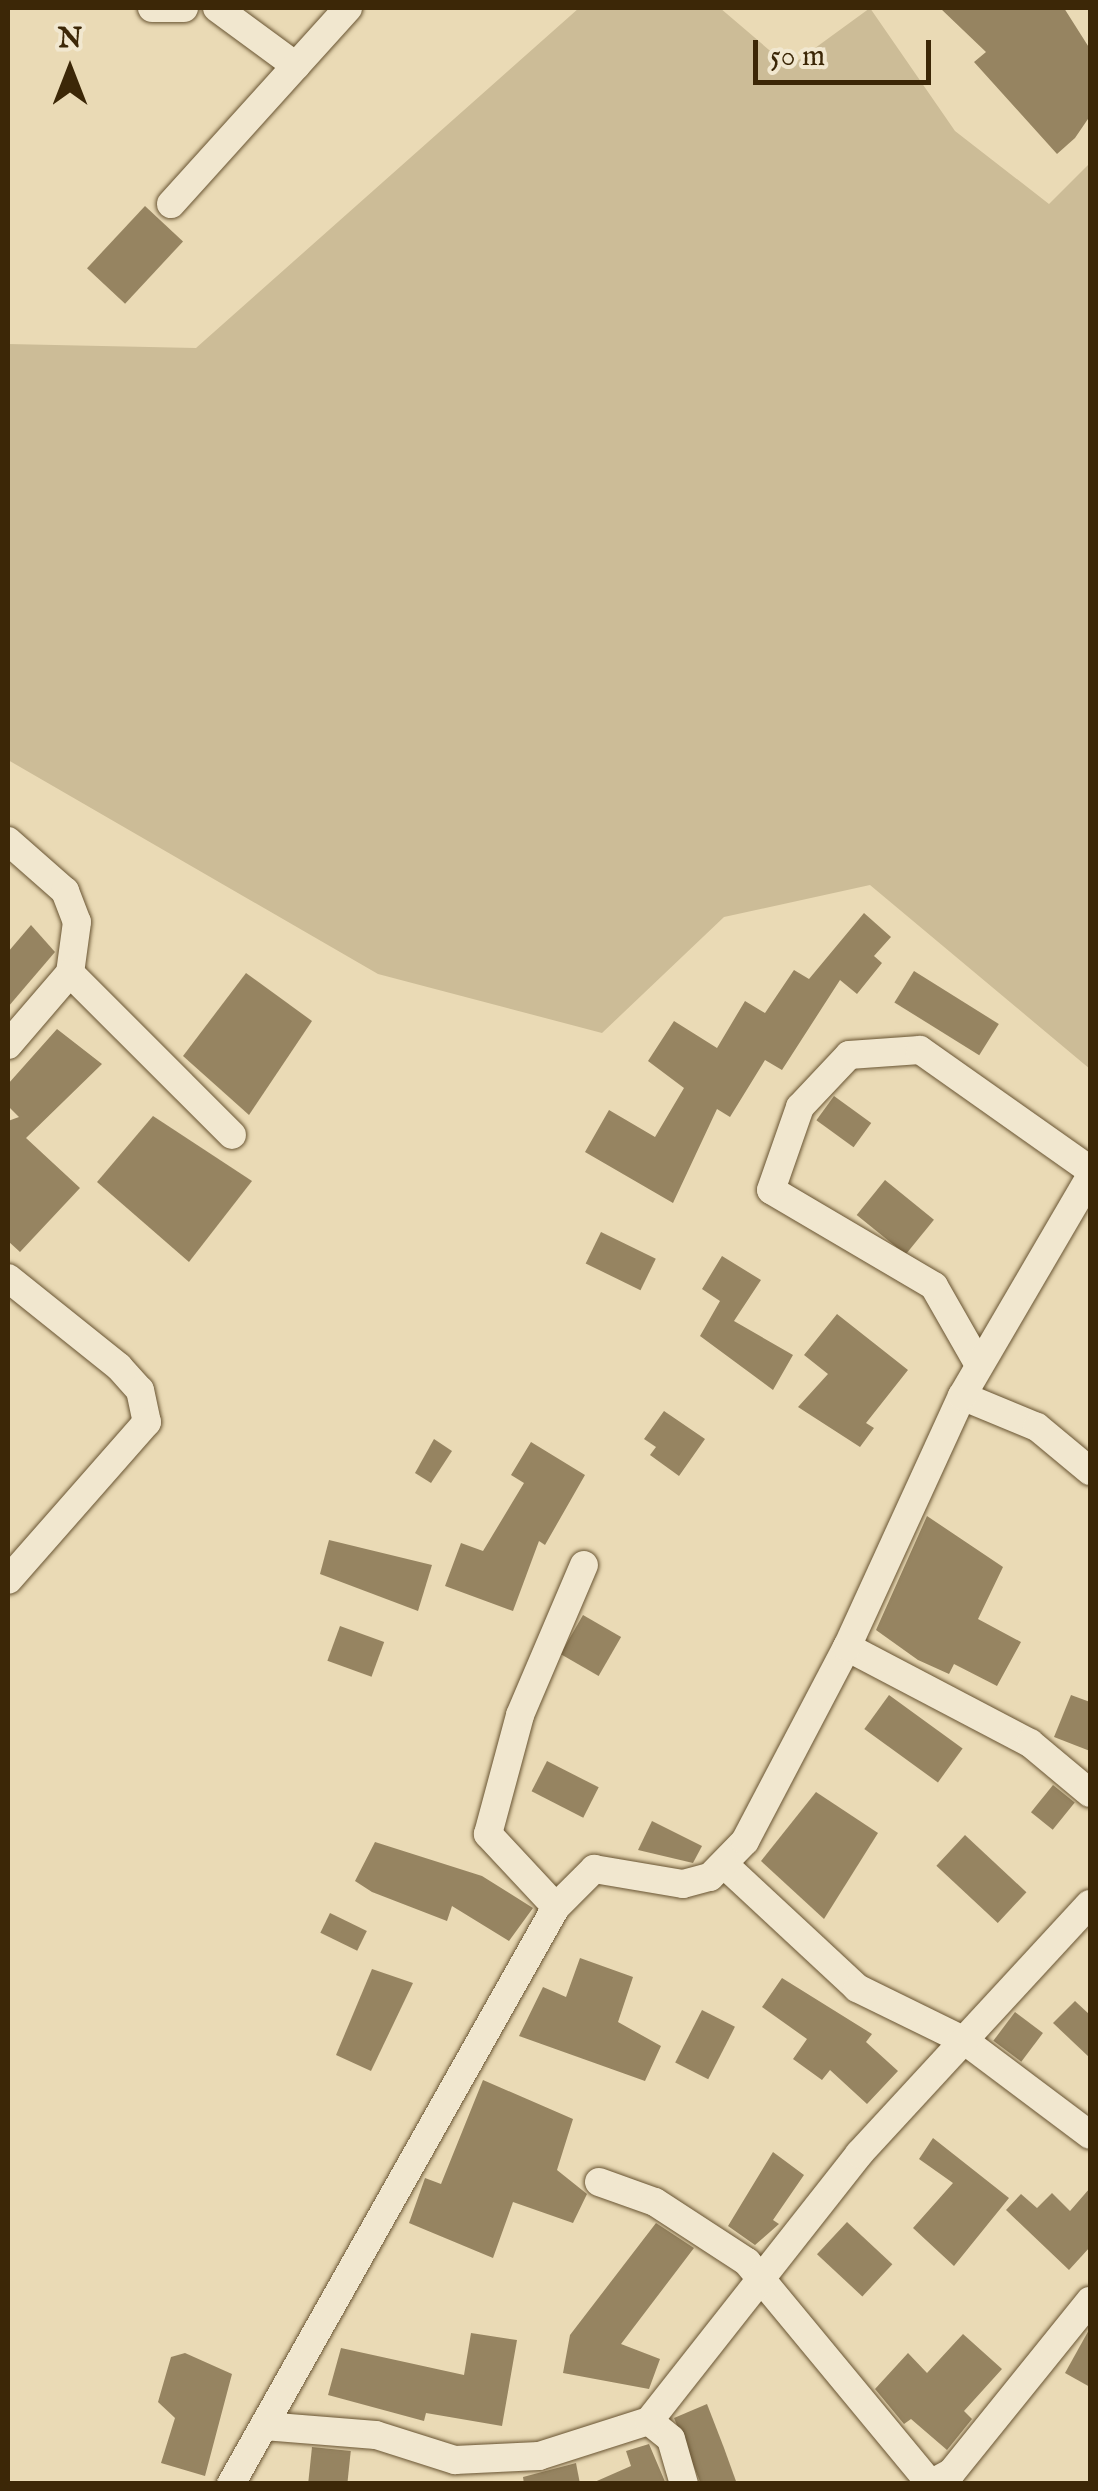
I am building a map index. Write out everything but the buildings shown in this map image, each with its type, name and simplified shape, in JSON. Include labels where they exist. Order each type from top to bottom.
[{"type":"street","points":[[152,8],[184,8]]},
{"type":"street","points":[[217,8],[296,66]]},
{"type":"street","points":[[171,204],[348,8]]},
{"type":"street","points":[[8,841],[66,891],[77,922],[70,974],[8,1045]]},
{"type":"street","points":[[70,974],[232,1135]]},
{"type":"street","points":[[231,2484],[556,1907],[594,1869],[683,1884],[726,1867],[847,1647],[962,1396],[980,1366],[1090,1173],[920,1050],[849,1055],[800,1107],[771,1190],[934,1286],[980,1366]]},
{"type":"street","points":[[8,1278],[119,1367],[140,1390],[147,1422],[8,1580]]},
{"type":"street","points":[[962,1396],[1036,1427],[1090,1471]]},
{"type":"street","points":[[556,1907],[488,1834],[520,1715],[584,1565]]},
{"type":"street","points":[[847,1647],[1030,1743],[1090,1793]]},
{"type":"street","points":[[726,1867],[858,1988],[964,2042],[1090,2134]]},
{"type":"street","points":[[264,2426],[376,2436],[455,2472],[539,2456],[650,2421],[756,2280],[1090,1904]]},
{"type":"street","points":[[599,2182],[683,2218],[747,2262],[756,2280],[880,2412],[930,2483],[951,2473],[1090,2301]]},
{"type":"street","points":[[650,2421],[671,2439],[684,2484]]},
{"type":"shaded area","points":[[579,8],[720,8],[789,67],[870,8],[955,131],[1049,204],[1090,163],[1090,1069],[870,885],[724,917],[602,1033],[378,974],[8,760],[8,344],[196,348]]}]
